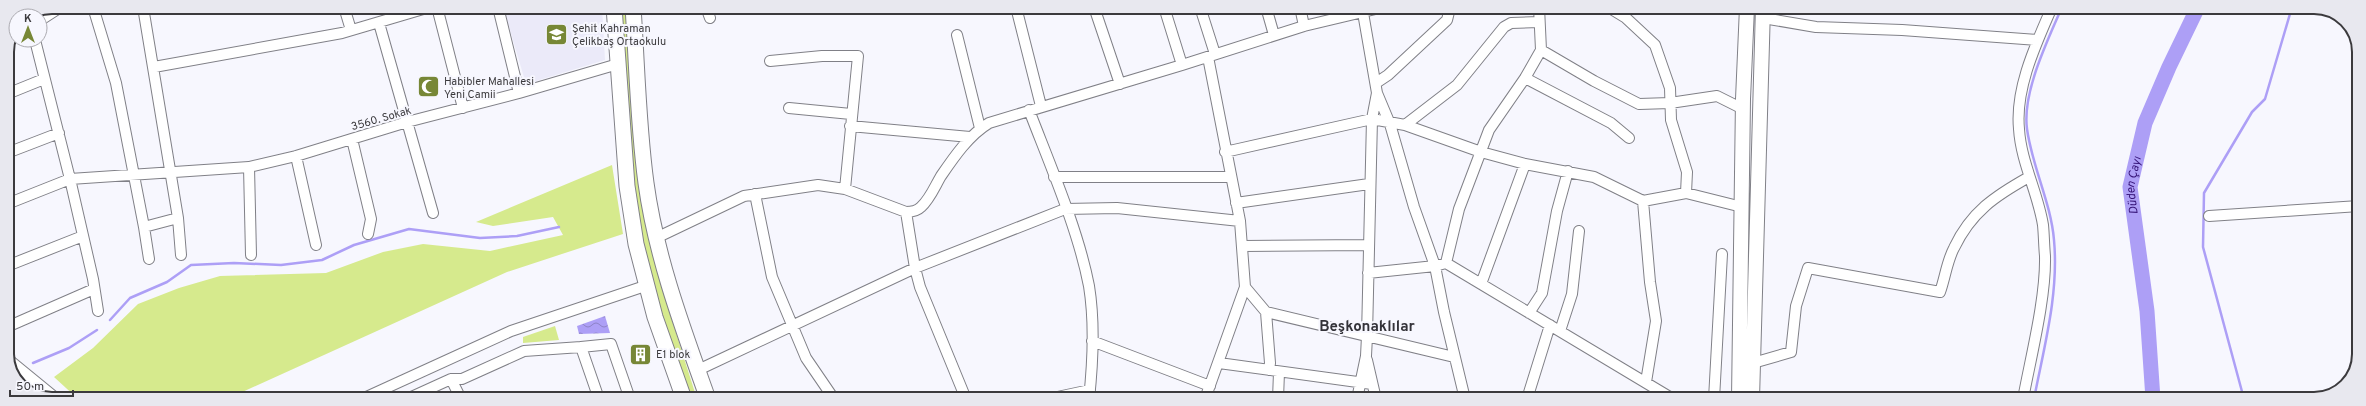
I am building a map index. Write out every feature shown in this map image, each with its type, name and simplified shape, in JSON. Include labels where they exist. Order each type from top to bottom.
[{"type":"main road","points":[[614,14],[630,210],[645,286],[682,392]]},
{"type":"main road","points":[[633,14],[646,182],[656,238],[706,392]]},
{"type":"main road","points":[[1740,392],[1743,109],[1748,14]]},
{"type":"main road","points":[[1752,392],[1763,14]]},
{"type":"main road","points":[[17,370],[43,391]]},
{"type":"street","points":[[95,14],[116,83],[149,259]]},
{"type":"street","points":[[144,14],[178,218],[181,254]]},
{"type":"street","points":[[346,14],[351,30]]},
{"type":"street","points":[[154,67],[351,30],[408,14]]},
{"type":"street","points":[[439,14],[463,108]]},
{"type":"street","points":[[500,14],[519,93]]},
{"type":"street","points":[[709,14],[710,18]]},
{"type":"street","points":[[1018,14],[1041,106]]},
{"type":"street","points":[[1096,14],[1120,84]]},
{"type":"street","points":[[1166,14],[1182,65]]},
{"type":"street","points":[[1202,14],[1211,56],[1225,152],[1244,246],[1245,287],[1208,392]]},
{"type":"street","points":[[1268,14],[1274,35]]},
{"type":"street","points":[[1301,14],[1304,26]]},
{"type":"street","points":[[656,238],[744,196],[818,185],[845,189],[906,212],[920,208],[970,137],[980,128],[989,123],[1345,14]]},
{"type":"street","points":[[1363,14],[1377,88],[1390,124],[1414,207],[1436,266],[1454,357],[1463,392]]},
{"type":"street","points":[[1358,392],[1366,356],[1369,184],[1372,119],[1377,88],[1388,75],[1447,20],[1449,14]]},
{"type":"street","points":[[1446,263],[1459,209],[1489,130],[1525,78],[1541,50],[1539,14]]},
{"type":"street","points":[[1619,14],[1626,18],[1655,45],[1670,88],[1672,120],[1687,172],[1686,193]]},
{"type":"street","points":[[1767,14],[1816,28],[1902,30],[2038,40]]},
{"type":"street","points":[[2024,392],[2043,286],[2045,258],[2043,224],[2029,178],[2019,129],[2019,108],[2038,40],[2049,14]]},
{"type":"street","points":[[1405,125],[1457,85],[1504,27],[1511,23],[1539,22]]},
{"type":"street","points":[[379,23],[432,213]]},
{"type":"street","points":[[957,35],[980,128]]},
{"type":"street","points":[[37,48],[70,179],[98,311]]},
{"type":"street","points":[[1541,50],[1594,81],[1639,104],[1670,103],[1717,96],[1743,109]]},
{"type":"street","points":[[770,61],[822,56],[858,56],[851,114],[845,189]]},
{"type":"street","name":"3560. Sokak","points":[[14,201],[70,179],[249,167],[296,156],[407,122],[519,93],[618,64]]},
{"type":"street","points":[[1525,78],[1611,123],[1629,138]]},
{"type":"street","points":[[14,91],[44,79]]},
{"type":"street","points":[[789,108],[851,114]]},
{"type":"street","points":[[1029,110],[1065,209],[1089,286],[1092,341],[1090,392]]},
{"type":"street","points":[[1225,152],[1372,119],[1390,124],[1405,125],[1481,152],[1525,164],[1594,177],[1643,201],[1686,193],[1742,207]]},
{"type":"street","points":[[850,126],[970,137]]},
{"type":"street","points":[[14,150],[59,133]]},
{"type":"street","points":[[352,139],[371,219],[368,234]]},
{"type":"street","points":[[296,156],[313,222],[316,245]]},
{"type":"street","points":[[1481,284],[1525,164]]},
{"type":"street","points":[[249,167],[251,254]]},
{"type":"street","points":[[1529,313],[1542,293],[1557,211],[1568,171]]},
{"type":"street","points":[[1054,177],[1230,178]]},
{"type":"street","points":[[1752,363],[1791,352],[1796,306],[1808,268],[1940,292],[1953,248],[1974,214],[2005,191],[2029,178]]},
{"type":"street","points":[[1236,203],[1369,184]]},
{"type":"street","points":[[755,194],[772,278],[806,358],[829,392]]},
{"type":"street","points":[[1643,201],[1650,282],[1656,321],[1646,382]]},
{"type":"street","points":[[2209,216],[2352,206]]},
{"type":"street","points":[[698,370],[915,268],[1065,209],[1117,208],[1240,221]]},
{"type":"street","points":[[906,212],[915,268],[920,287],[963,392]]},
{"type":"street","points":[[144,227],[178,218]]},
{"type":"street","points":[[1560,331],[1572,294],[1579,231]]},
{"type":"street","points":[[14,263],[83,236]]},
{"type":"street","points":[[1244,246],[1368,245]]},
{"type":"street","points":[[1714,392],[1722,254]]},
{"type":"street","points":[[1368,273],[1436,266],[1446,263],[1662,392]]},
{"type":"street","points":[[377,392],[511,331],[645,286]]},
{"type":"street","points":[[1245,287],[1266,312],[1270,363],[1274,371],[1277,392]]},
{"type":"street","points":[[14,323],[94,289]]},
{"type":"street","points":[[1266,312],[1454,357]]},
{"type":"street","points":[[1529,392],[1550,325]]},
{"type":"street","points":[[1092,341],[1210,386]]},
{"type":"street","points":[[422,392],[451,379],[462,379],[524,351],[611,344],[628,392]]},
{"type":"street","points":[[581,347],[597,392]]},
{"type":"street","points":[[1366,356],[1374,392]]},
{"type":"street","points":[[1219,363],[1372,384]]},
{"type":"street","points":[[451,379],[458,392]]},
{"type":"shaded area","name":"Şehit Kahraman Çelikbaş Ortaokulu","points":[[505,14],[602,14],[605,60],[526,84]]},
{"type":"green space","points":[[621,14],[629,14],[650,240],[663,292],[695,392],[688,392],[653,294],[635,209]]},
{"type":"green space","points":[[612,165],[623,234],[507,272],[242,392],[70,392],[54,377],[93,348],[138,304],[179,288],[220,276],[326,273],[383,252],[423,244],[490,251],[563,235],[553,217],[493,226],[476,222]]},
{"type":"green space","points":[[555,326],[559,340],[523,343],[523,337]]},
{"type":"water","points":[[605,316],[610,333],[579,334],[577,326]]},
{"type":"waterway","points":[[2035,392],[2053,300],[2055,260],[2052,226],[2029,143],[2026,114],[2028,99],[2037,66],[2059,14]]},
{"type":"waterway","name":"Düden Çayı","points":[[2153,392],[2147,311],[2130,187],[2145,123],[2169,67],[2195,14]]},
{"type":"waterway","points":[[2242,392],[2203,247],[2204,193],[2252,112],[2265,99],[2290,14]]},
{"type":"waterway","points":[[110,320],[130,298],[167,282],[191,265],[234,263],[281,265],[322,260],[354,245],[409,229],[480,238],[517,236],[559,227]]},
{"type":"waterway","points":[[33,363],[69,348],[97,330]]},
{"type":"place","name":"Şehit Kahraman Çelikbaş Ortaokulu","points":[[557,34]]},
{"type":"place","name":"Habibler Mahallesi Yeni Camii","points":[[428,87]]},
{"type":"place","name":"E1 blok","points":[[640,354]]},
{"type":"district","name":"Beşkonaklılar","points":[[1367,326]]}]
